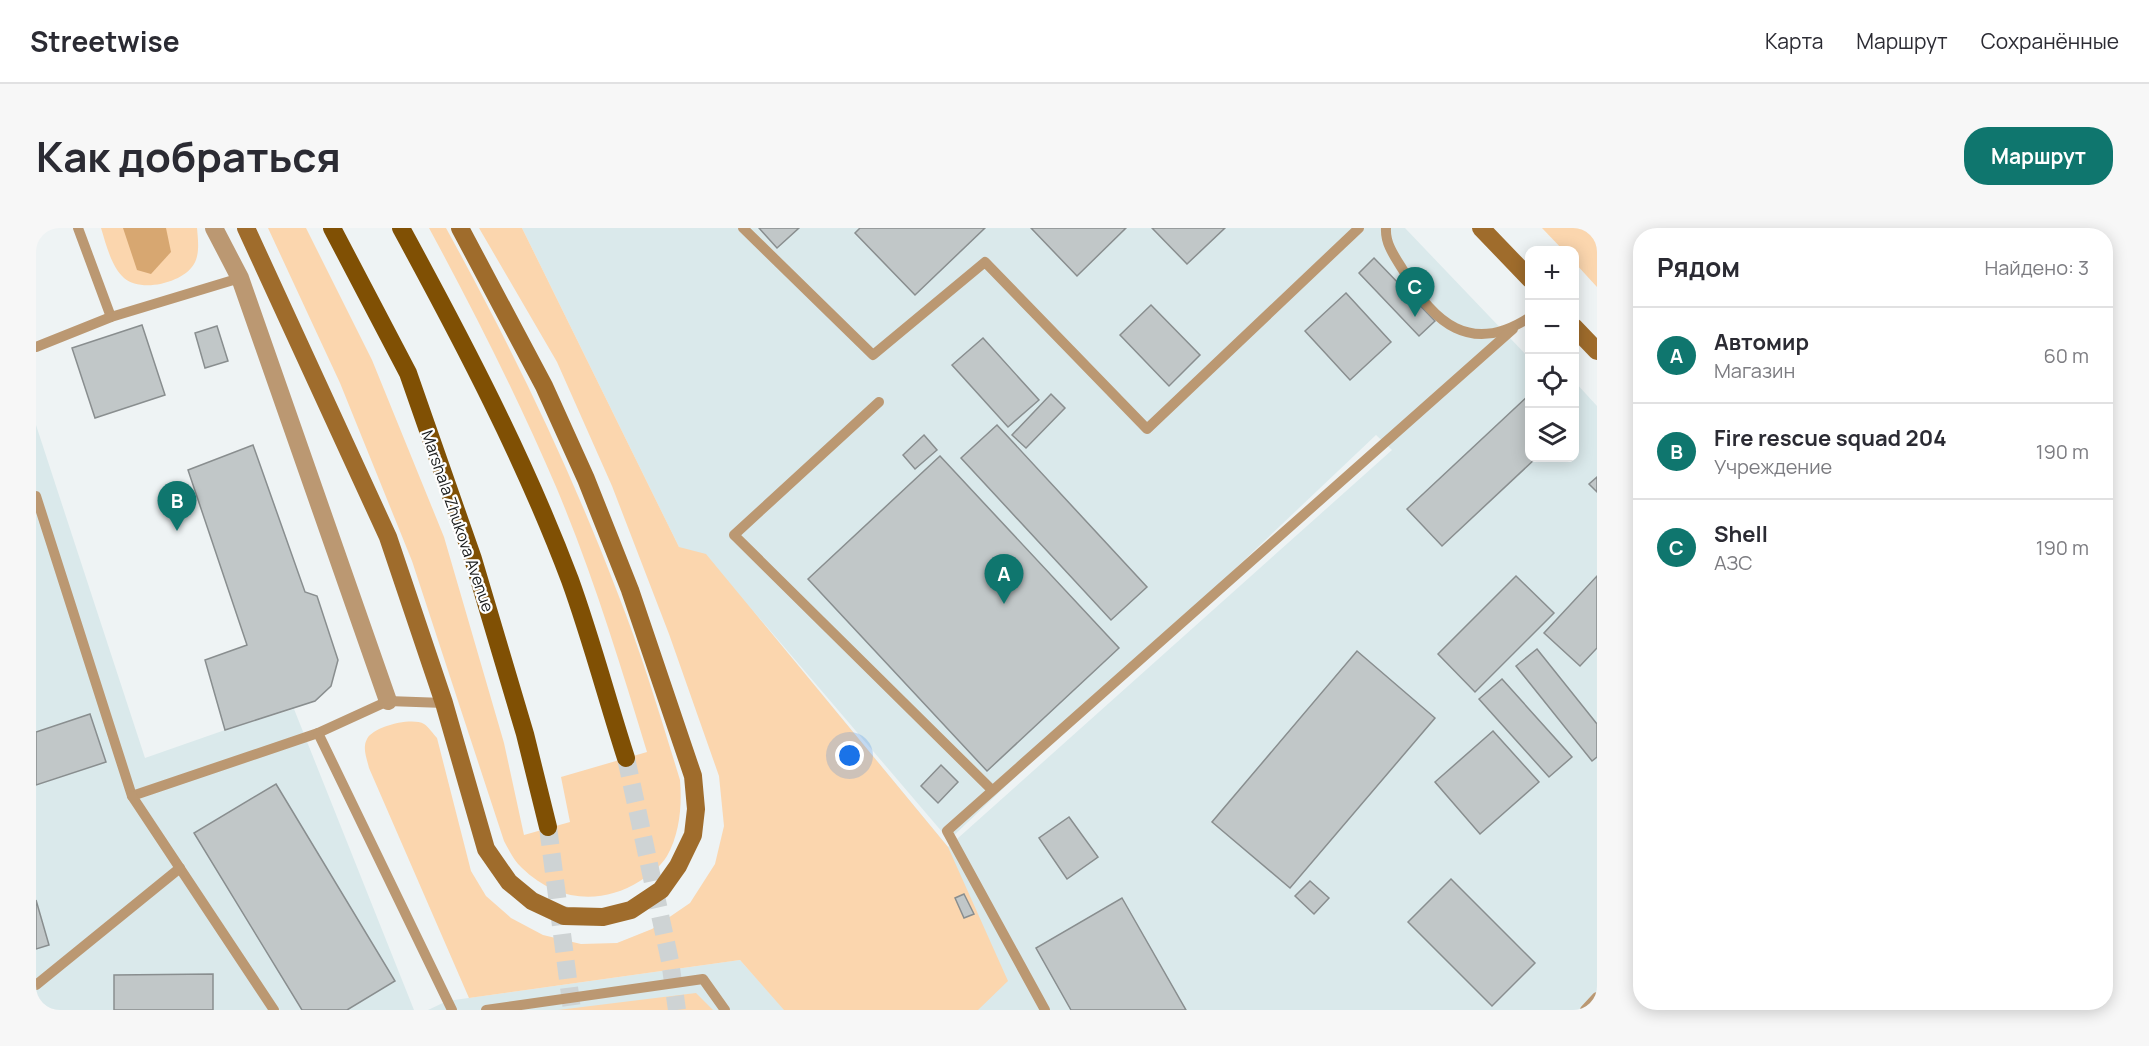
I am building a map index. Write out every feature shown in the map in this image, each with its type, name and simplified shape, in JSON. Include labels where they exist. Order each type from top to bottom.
[{"type":"main road","points":[[246,228],[388,537],[444,703],[486,849],[509,882],[532,901],[564,916],[603,917],[631,910],[661,890],[678,866],[693,835],[696,809],[693,776],[630,590],[586,479],[544,386],[460,228]]},
{"type":"main road","name":"Marshala Zhukova Avenue","points":[[332,228],[408,373],[474,559],[525,734],[548,827]]},
{"type":"main road","points":[[401,228],[463,342],[519,459],[570,581],[626,758]]},
{"type":"main road","points":[[1481,228],[1525,274]]},
{"type":"main road","points":[[1579,331],[1597,351]]},
{"type":"street","points":[[214,228],[240,278],[388,701]]},
{"type":"lane","points":[[78,228],[111,317]]},
{"type":"lane","points":[[743,228],[873,355],[985,262],[1147,429],[1359,228]]},
{"type":"lane","points":[[1386,228],[1385,238],[1412,286],[1442,321],[1464,333],[1481,335],[1513,329]]},
{"type":"lane","points":[[36,347],[111,317],[240,278]]},
{"type":"lane","points":[[1044,1009],[946,831],[1513,329],[1525,321]]},
{"type":"lane","points":[[879,402],[734,535],[992,790]]},
{"type":"lane","points":[[36,496],[132,796],[274,1010]]},
{"type":"lane","points":[[132,796],[318,733],[388,701],[444,703]]},
{"type":"lane","points":[[318,733],[452,1010]]},
{"type":"lane","points":[[36,985],[180,868]]},
{"type":"lane","points":[[486,1010],[703,979],[725,1010]]},
{"type":"lane","points":[[1585,1010],[1597,997]]},
{"type":"shaded area","points":[[101,228],[197,228],[196,260],[189,271],[172,281],[151,285],[131,282],[119,273],[109,254]]},
{"type":"shaded area","points":[[123,228],[166,228],[171,252],[151,274],[137,270]]},
{"type":"shaded area","points":[[268,228],[306,228],[372,360],[444,537],[504,743],[524,835],[570,822],[561,777],[647,752],[594,587],[557,489],[496,357],[429,228],[446,228],[494,317],[580,500],[635,640],[680,780],[681,799],[675,838],[662,863],[640,881],[625,889],[594,897],[564,893],[535,879],[519,865],[510,852],[504,841],[412,561],[340,383]]},
{"type":"shaded area","points":[[479,228],[522,228],[679,547],[706,554],[948,847],[1008,981],[978,1010],[784,1010],[740,960],[469,998],[369,768],[365,746],[371,734],[394,724],[418,722],[424,724],[437,738],[471,871],[486,896],[511,918],[543,935],[581,944],[617,943],[652,929],[690,903],[715,864],[724,826],[719,776],[669,634],[612,486],[557,362]]},
{"type":"shaded area","points":[[522,228],[1405,228],[1525,354],[1525,462],[1579,462],[1579,386],[1597,406],[1597,1010],[428,1010],[447,1001],[740,960],[783,1008],[679,547]],"holes":[[[1376,435],[1392,450],[948,847],[750,607],[949,840]]]},
{"type":"shaded area","points":[[1542,228],[1597,228],[1597,287],[1579,267],[1579,246],[1559,246]]},
{"type":"shaded area","points":[[36,425],[145,758],[294,709],[414,1010],[36,1010]]},
{"type":"shaded area","points":[[696,993],[713,1010],[558,1010]]},
{"type":"building","points":[[759,228],[799,228],[777,248]]},
{"type":"building","points":[[860,228],[985,228],[915,295],[855,233]]},
{"type":"building","points":[[1031,228],[1126,228],[1077,276]]},
{"type":"building","points":[[1152,228],[1225,228],[1187,264]]},
{"type":"building","points":[[1374,258],[1435,321],[1419,336],[1359,273]]},
{"type":"building","points":[[1346,293],[1391,342],[1350,380],[1305,331]]},
{"type":"building","points":[[1151,305],[1200,355],[1169,386],[1120,335]]},
{"type":"building","points":[[142,325],[165,395],[95,418],[72,348]]},
{"type":"building","points":[[217,326],[228,361],[205,368],[195,333]]},
{"type":"building","points":[[983,338],[1039,400],[1008,427],[952,365]]},
{"type":"building","points":[[1051,394],[1065,408],[1026,448],[1012,435]]},
{"type":"building","points":[[1525,399],[1525,462],[1532,462],[1442,546],[1407,509]]},
{"type":"building","points":[[997,425],[1147,587],[1111,620],[961,458]]},
{"type":"building","points":[[924,435],[937,450],[915,469],[903,455]]},
{"type":"building","points":[[253,445],[305,592],[317,596],[338,660],[331,686],[315,701],[225,730],[205,660],[247,645],[188,470]]},
{"type":"building","points":[[940,456],[1119,648],[987,771],[808,579]]},
{"type":"building","points":[[1597,477],[1597,492],[1589,484]]},
{"type":"building","points":[[1516,576],[1554,613],[1475,692],[1438,654]]},
{"type":"building","points":[[1597,576],[1597,648],[1580,666],[1544,633]]},
{"type":"building","points":[[1537,649],[1597,724],[1597,757],[1592,761],[1516,666]]},
{"type":"building","points":[[1357,651],[1435,718],[1290,888],[1212,822]]},
{"type":"building","points":[[1502,679],[1572,757],[1549,777],[1479,699]]},
{"type":"building","points":[[90,714],[106,762],[36,785],[36,732]]},
{"type":"building","points":[[1493,731],[1539,782],[1480,834],[1435,782]]},
{"type":"building","points":[[941,765],[958,782],[938,803],[921,786]]},
{"type":"building","points":[[276,784],[395,981],[347,1010],[302,1010],[194,833]]},
{"type":"building","points":[[1069,817],[1098,857],[1067,879],[1039,838]]},
{"type":"building","points":[[1451,879],[1535,963],[1492,1006],[1408,922]]},
{"type":"building","points":[[1310,881],[1329,898],[1314,914],[1295,896]]},
{"type":"building","points":[[964,894],[974,914],[964,918],[955,898]]},
{"type":"building","points":[[1122,898],[1186,1010],[1071,1010],[1036,948]]},
{"type":"building","points":[[36,900],[49,945],[36,949]]},
{"type":"building","points":[[213,974],[213,1010],[114,1010],[114,975]]},
{"type":"tunnel","points":[[626,758],[670,961],[677,1010]]},
{"type":"tunnel","points":[[548,827],[572,1010]]},
{"type":"place","name":"Shell","points":[[1415,317]]},
{"type":"place","name":"Fire rescue squad 204","points":[[177,531]]},
{"type":"place","name":"Автомир","points":[[1004,604]]}]
